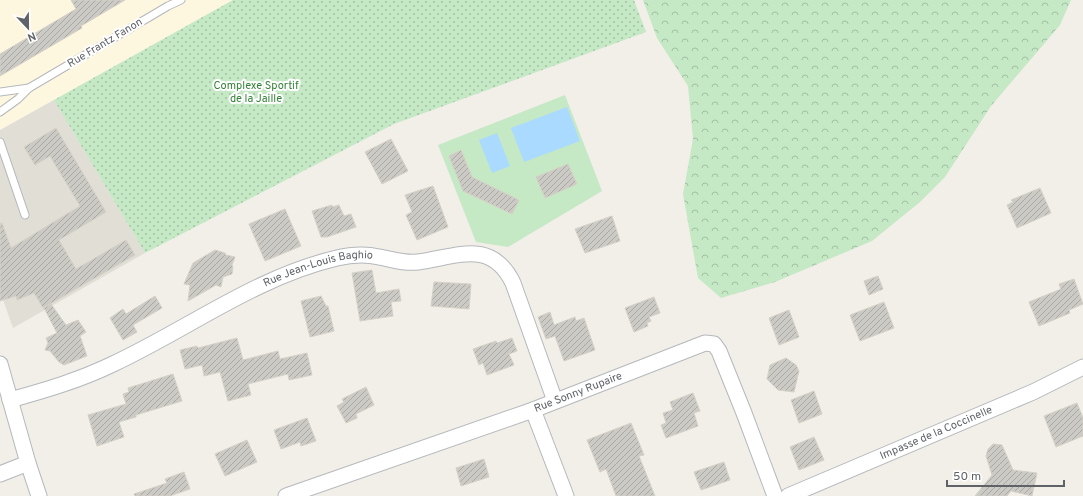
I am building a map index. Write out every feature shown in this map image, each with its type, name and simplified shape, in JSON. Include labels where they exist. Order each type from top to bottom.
[{"type":"street","name":"Rue Jean-Louis Baghio","points":[[10,400],[54,388],[114,364],[253,289],[311,265],[338,258],[366,255],[404,262],[416,262],[468,253],[477,253],[491,258],[509,274],[555,401]]},
{"type":"street","name":"Rue Sonny Rupaire","points":[[286,496],[533,410],[705,342],[714,344],[720,351],[775,496]]},
{"type":"street","points":[[0,364],[39,496]]},
{"type":"street","name":"Impasse de la Coccinelle","points":[[788,496],[1033,392],[1083,367]]},
{"type":"street","points":[[533,410],[566,496]]},
{"type":"street","points":[[0,474],[28,463]]},
{"type":"lane","name":"Rue Frantz Fanon","points":[[0,112],[18,99],[29,88],[168,6],[181,0]]},
{"type":"lane","name":"Rue Frantz Fanon","points":[[0,92],[29,88]]},
{"type":"lane","points":[[0,142],[25,215]]},
{"type":"shaded area","points":[[0,0],[233,0],[0,130]]},
{"type":"shaded area","points":[[54,100],[145,253],[13,328],[0,291],[0,130]]},
{"type":"green space","name":"Complexe Sportif de la Jaille","points":[[233,0],[634,0],[646,32],[394,124],[145,253],[54,100]]},
{"type":"green space","points":[[643,0],[1071,0],[1060,25],[991,106],[945,177],[920,202],[872,241],[775,282],[721,298],[698,278],[683,194],[693,139],[688,86],[657,38]]},
{"type":"green space","points":[[565,95],[602,191],[508,247],[476,242],[438,145]]},
{"type":"water","points":[[567,107],[580,141],[524,162],[511,128]]},
{"type":"water","points":[[497,133],[510,166],[492,173],[479,140]]},
{"type":"building","points":[[71,0],[125,0],[81,26],[82,28],[0,76],[0,54],[76,9]]},
{"type":"building","points":[[56,128],[106,212],[59,240],[76,269],[126,240],[135,255],[43,308],[34,293],[17,300],[16,296],[0,301],[0,224],[2,223],[11,248],[80,206],[50,156],[35,165],[24,147]]},
{"type":"building","points":[[391,139],[408,171],[382,184],[365,152]]},
{"type":"building","points":[[461,150],[472,177],[519,200],[512,214],[463,191],[449,156]]},
{"type":"building","points":[[568,164],[577,184],[545,198],[536,177]]},
{"type":"building","points":[[433,186],[448,227],[417,240],[406,215],[412,212],[405,195]]},
{"type":"building","points":[[1040,188],[1051,213],[1017,228],[1007,205],[1013,202],[1011,200]]},
{"type":"building","points":[[332,205],[332,207],[339,205],[344,216],[351,214],[356,227],[327,237],[321,237],[312,211]]},
{"type":"building","points":[[285,209],[301,246],[265,261],[249,224]]},
{"type":"building","points":[[612,216],[620,241],[585,253],[575,229]]},
{"type":"building","points":[[215,250],[235,257],[232,265],[232,274],[223,277],[221,287],[216,285],[188,301],[190,285],[184,284],[193,263]]},
{"type":"building","points":[[372,270],[376,293],[399,289],[401,301],[391,302],[393,316],[360,321],[352,273]]},
{"type":"building","points":[[878,276],[883,289],[869,295],[864,281]]},
{"type":"building","points":[[1074,279],[1083,304],[1069,310],[1070,313],[1039,326],[1029,302],[1061,289],[1059,284]]},
{"type":"building","points":[[434,282],[471,284],[469,309],[431,306]]},
{"type":"building","points":[[155,296],[162,308],[133,325],[137,332],[123,340],[110,318],[123,309],[126,314]]},
{"type":"building","points":[[321,296],[326,306],[328,306],[334,331],[310,337],[301,301]]},
{"type":"building","points":[[654,297],[660,313],[649,317],[651,321],[647,323],[648,326],[634,332],[625,308]]},
{"type":"building","points":[[884,302],[894,328],[860,341],[850,315]]},
{"type":"building","points":[[51,304],[66,325],[78,320],[86,332],[80,336],[87,356],[64,365],[59,362],[50,351],[45,350],[48,343],[46,338],[57,333],[44,308]]},
{"type":"building","points":[[789,310],[799,337],[779,345],[769,318]]},
{"type":"building","points":[[550,312],[554,325],[575,317],[576,321],[584,318],[595,350],[564,361],[555,336],[546,339],[538,317]]},
{"type":"building","points":[[237,338],[243,360],[278,351],[280,359],[307,353],[312,375],[289,380],[288,374],[248,384],[251,395],[228,401],[220,372],[204,376],[202,365],[185,369],[180,350],[197,346],[198,348]]},
{"type":"building","points":[[512,338],[517,351],[509,354],[514,365],[487,375],[483,363],[479,365],[473,349],[496,341],[497,343]]},
{"type":"building","points":[[786,358],[796,365],[799,371],[794,392],[778,390],[767,379],[770,365]]},
{"type":"building","points":[[173,374],[182,401],[136,415],[136,417],[119,422],[124,437],[97,446],[88,415],[126,404],[123,394],[129,392],[128,388]]},
{"type":"building","points":[[366,387],[374,405],[356,414],[357,418],[346,423],[337,406],[344,402],[342,399]]},
{"type":"building","points":[[814,391],[822,414],[799,423],[791,400]]},
{"type":"building","points":[[693,393],[700,411],[694,413],[698,426],[666,438],[661,425],[666,423],[663,413],[673,410],[670,402]]},
{"type":"building","points":[[1077,403],[1083,418],[1083,436],[1056,447],[1044,416]]},
{"type":"building","points":[[307,418],[316,441],[301,446],[300,442],[281,449],[274,430]]},
{"type":"building","points":[[631,423],[644,455],[639,456],[655,496],[616,496],[606,469],[600,472],[587,440]]},
{"type":"building","points":[[814,437],[824,460],[799,470],[790,447]]},
{"type":"building","points":[[247,440],[257,462],[225,476],[215,454]]},
{"type":"building","points":[[993,444],[1002,445],[1013,470],[1037,473],[1032,496],[1011,491],[1007,496],[975,496],[992,475],[986,456],[988,449]]},
{"type":"building","points":[[484,459],[489,477],[461,486],[456,468]]},
{"type":"building","points":[[724,462],[730,480],[701,490],[694,472]]},
{"type":"building","points":[[184,472],[190,489],[170,496],[135,496],[134,494],[167,483],[165,479]]}]
